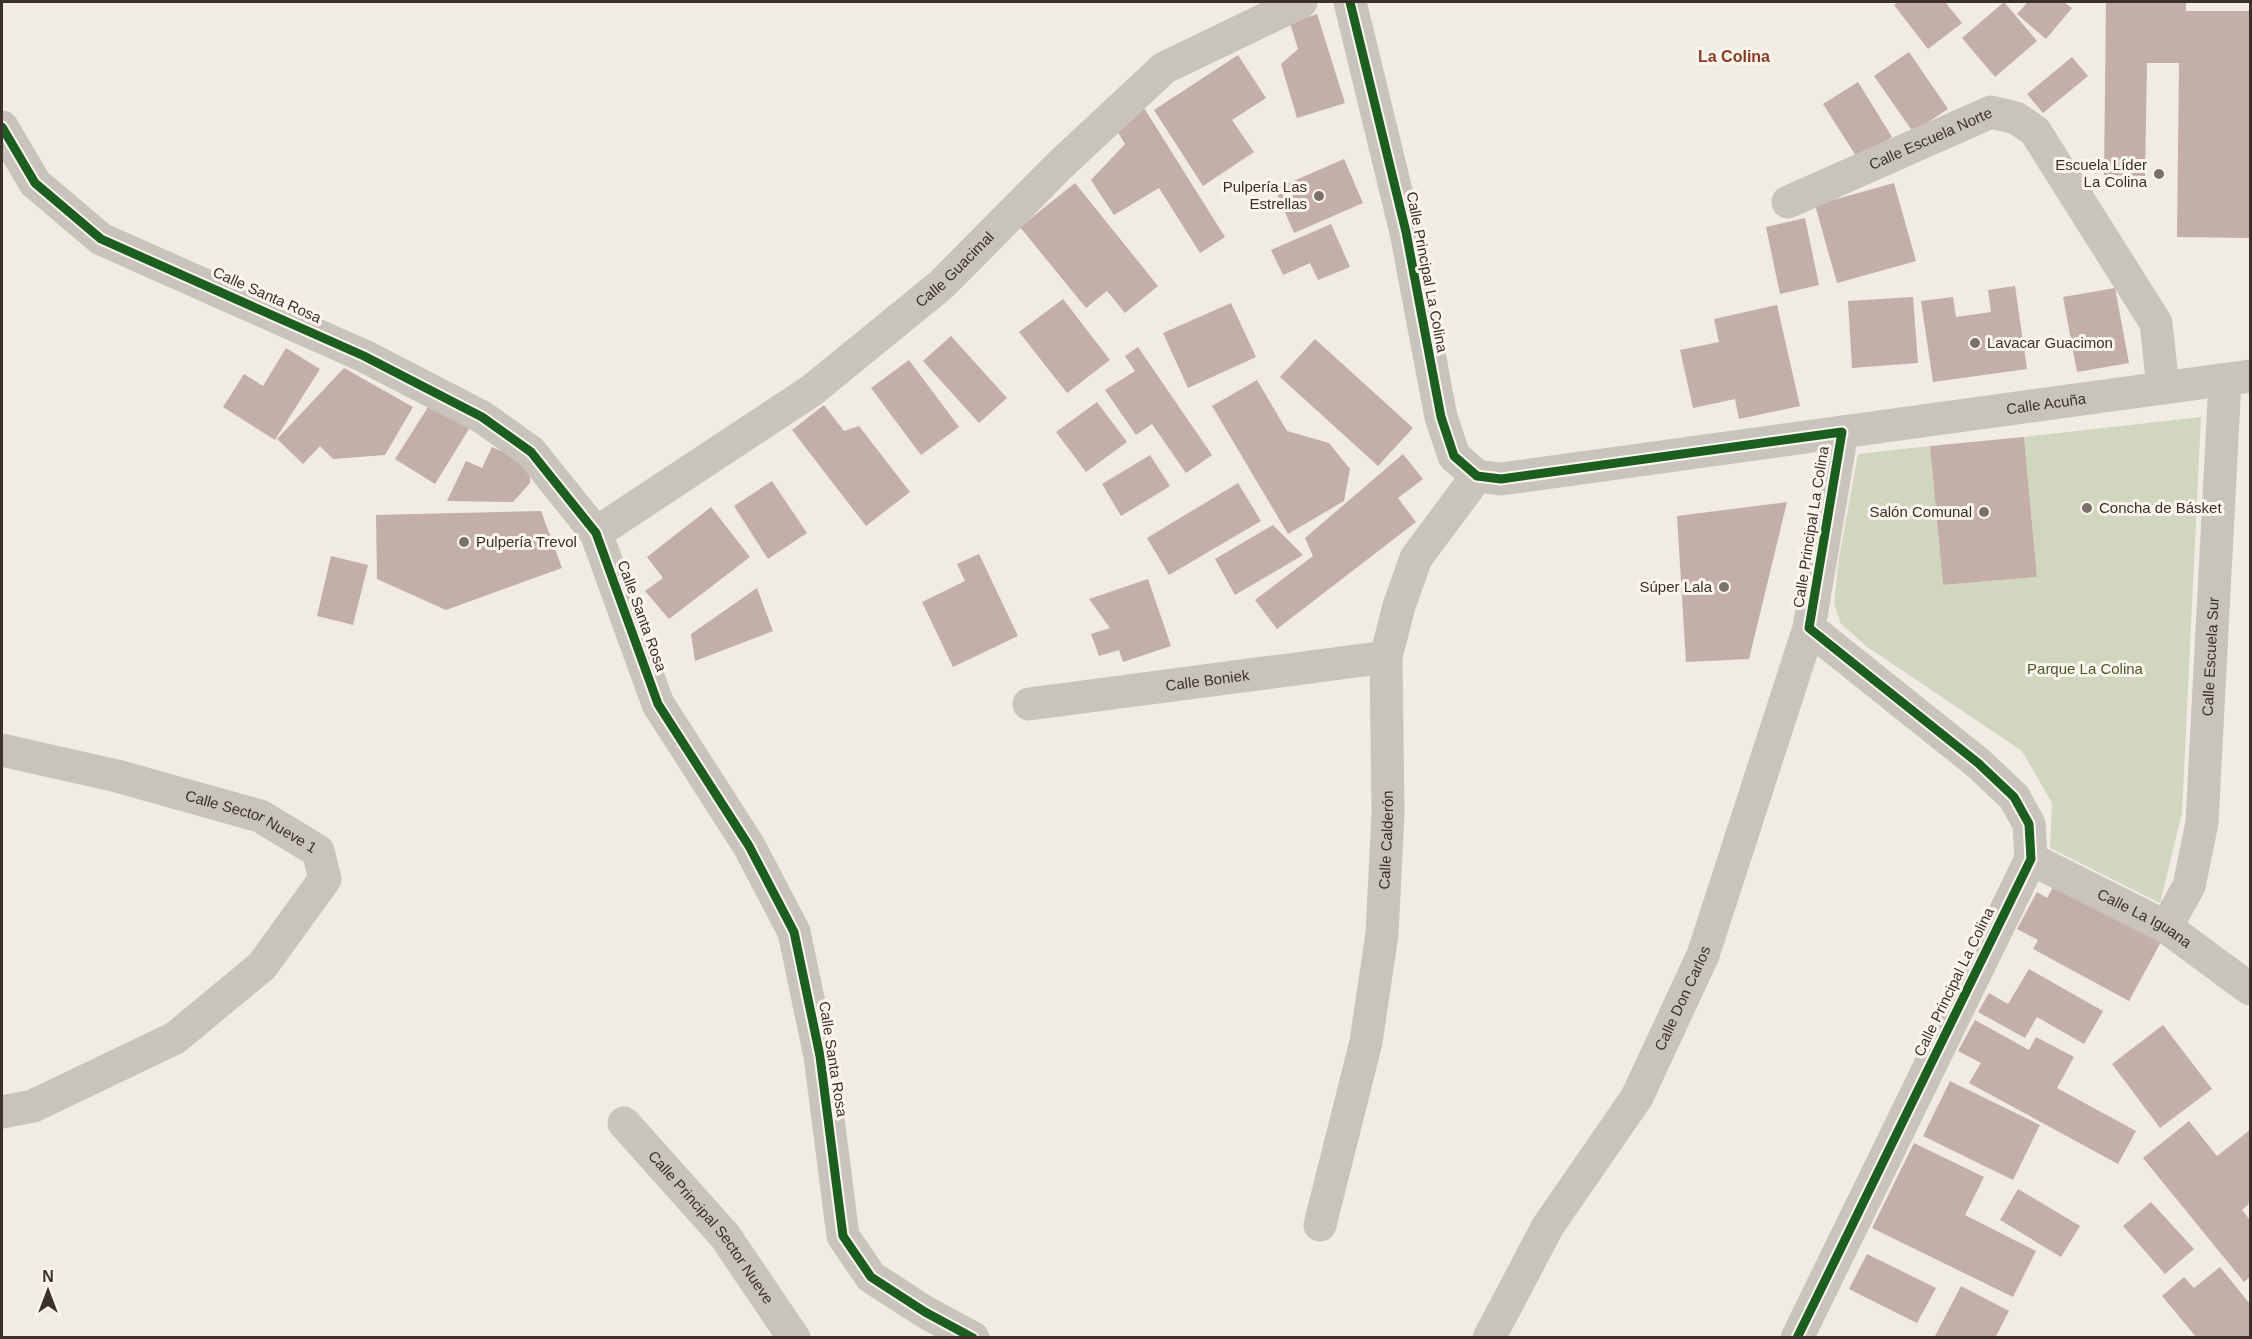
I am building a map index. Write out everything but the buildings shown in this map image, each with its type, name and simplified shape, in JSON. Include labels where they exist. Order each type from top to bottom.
[{"type":"street","name":"Calle Guacimal","points":[[596,533],[810,391],[941,285],[1060,165],[1164,68],[1302,2]]},
{"type":"street","name":"Calle Principal La Colina","points":[[1350,2],[1406,231],[1440,417],[1454,456],[1477,476],[1502,478],[1842,432],[1809,628],[1978,763],[2014,797],[2029,824],[2031,859],[1797,1338]]},
{"type":"street","name":"Calle Escuela Norte","points":[[1788,202],[1991,112],[2016,118],[2035,131],[2156,323],[2163,388]]},
{"type":"street","name":"Calle Santa Rosa","points":[[2,127],[35,183],[101,239],[364,356],[482,417],[531,452],[596,533],[658,704],[749,846],[794,932],[820,1056],[843,1236],[871,1277],[925,1312],[973,1338]]},
{"type":"street","name":"Calle Acuña","points":[[1842,432],[2238,378]]},
{"type":"street","name":"Calle Escuela Sur","points":[[2166,927],[2189,886],[2202,823],[2238,378]]},
{"type":"street","name":"Calle Calderón","points":[[1320,1224],[1366,1042],[1382,934],[1388,814],[1386,657],[1398,606],[1416,558],[1477,476]]},
{"type":"street","name":"Calle Don Carlos","points":[[1489,1338],[1548,1226],[1637,1097],[1703,955],[1809,628]]},
{"type":"street","name":"Calle Boniek","points":[[1029,704],[1386,657]]},
{"type":"street","name":"Calle Sector Nueve 1","points":[[2,750],[117,776],[260,816],[318,851],[325,879],[262,966],[175,1038],[33,1106],[2,1112]]},
{"type":"street","name":"Calle La Iguana","points":[[2031,859],[2166,927],[2250,989]]},
{"type":"street","name":"Calle Principal Sector Nueve","points":[[624,1123],[725,1236],[794,1338]]},
{"type":"green space","name":"Parque La Colina","points":[[2201,417],[2182,813],[2160,903],[2050,848],[2052,803],[2022,751],[1866,646],[1841,624],[1834,604],[1839,558],[1858,454],[1930,446],[1943,585],[2037,577],[2024,437]]},
{"type":"cycle path","points":[[1350,2],[1406,232],[1441,417],[1454,456],[1477,476],[1501,479],[1842,432],[1809,628],[1978,763],[2014,797],[2029,824],[2031,859],[1797,1338]]},
{"type":"cycle path","points":[[2,127],[35,183],[101,239],[364,356],[482,417],[531,452],[596,533],[658,704],[749,846],[794,932],[820,1056],[843,1236],[871,1277],[925,1312],[973,1338]]},
{"type":"place","name":"Escuela Líder La Colina","points":[[2159,174]]},
{"type":"place","name":"Pulpería Las Estrellas","points":[[1319,196]]},
{"type":"place","name":"Lavacar Guacimon","points":[[1975,343]]},
{"type":"place","name":"Concha de Básket","points":[[2087,508]]},
{"type":"place","name":"Salón Comunal","points":[[1984,512]]},
{"type":"place","name":"Pulpería Trevol","points":[[464,542]]},
{"type":"place","name":"Súper Lala","points":[[1724,587]]},
{"type":"district","name":"La Colina","points":[[1734,56]]}]
